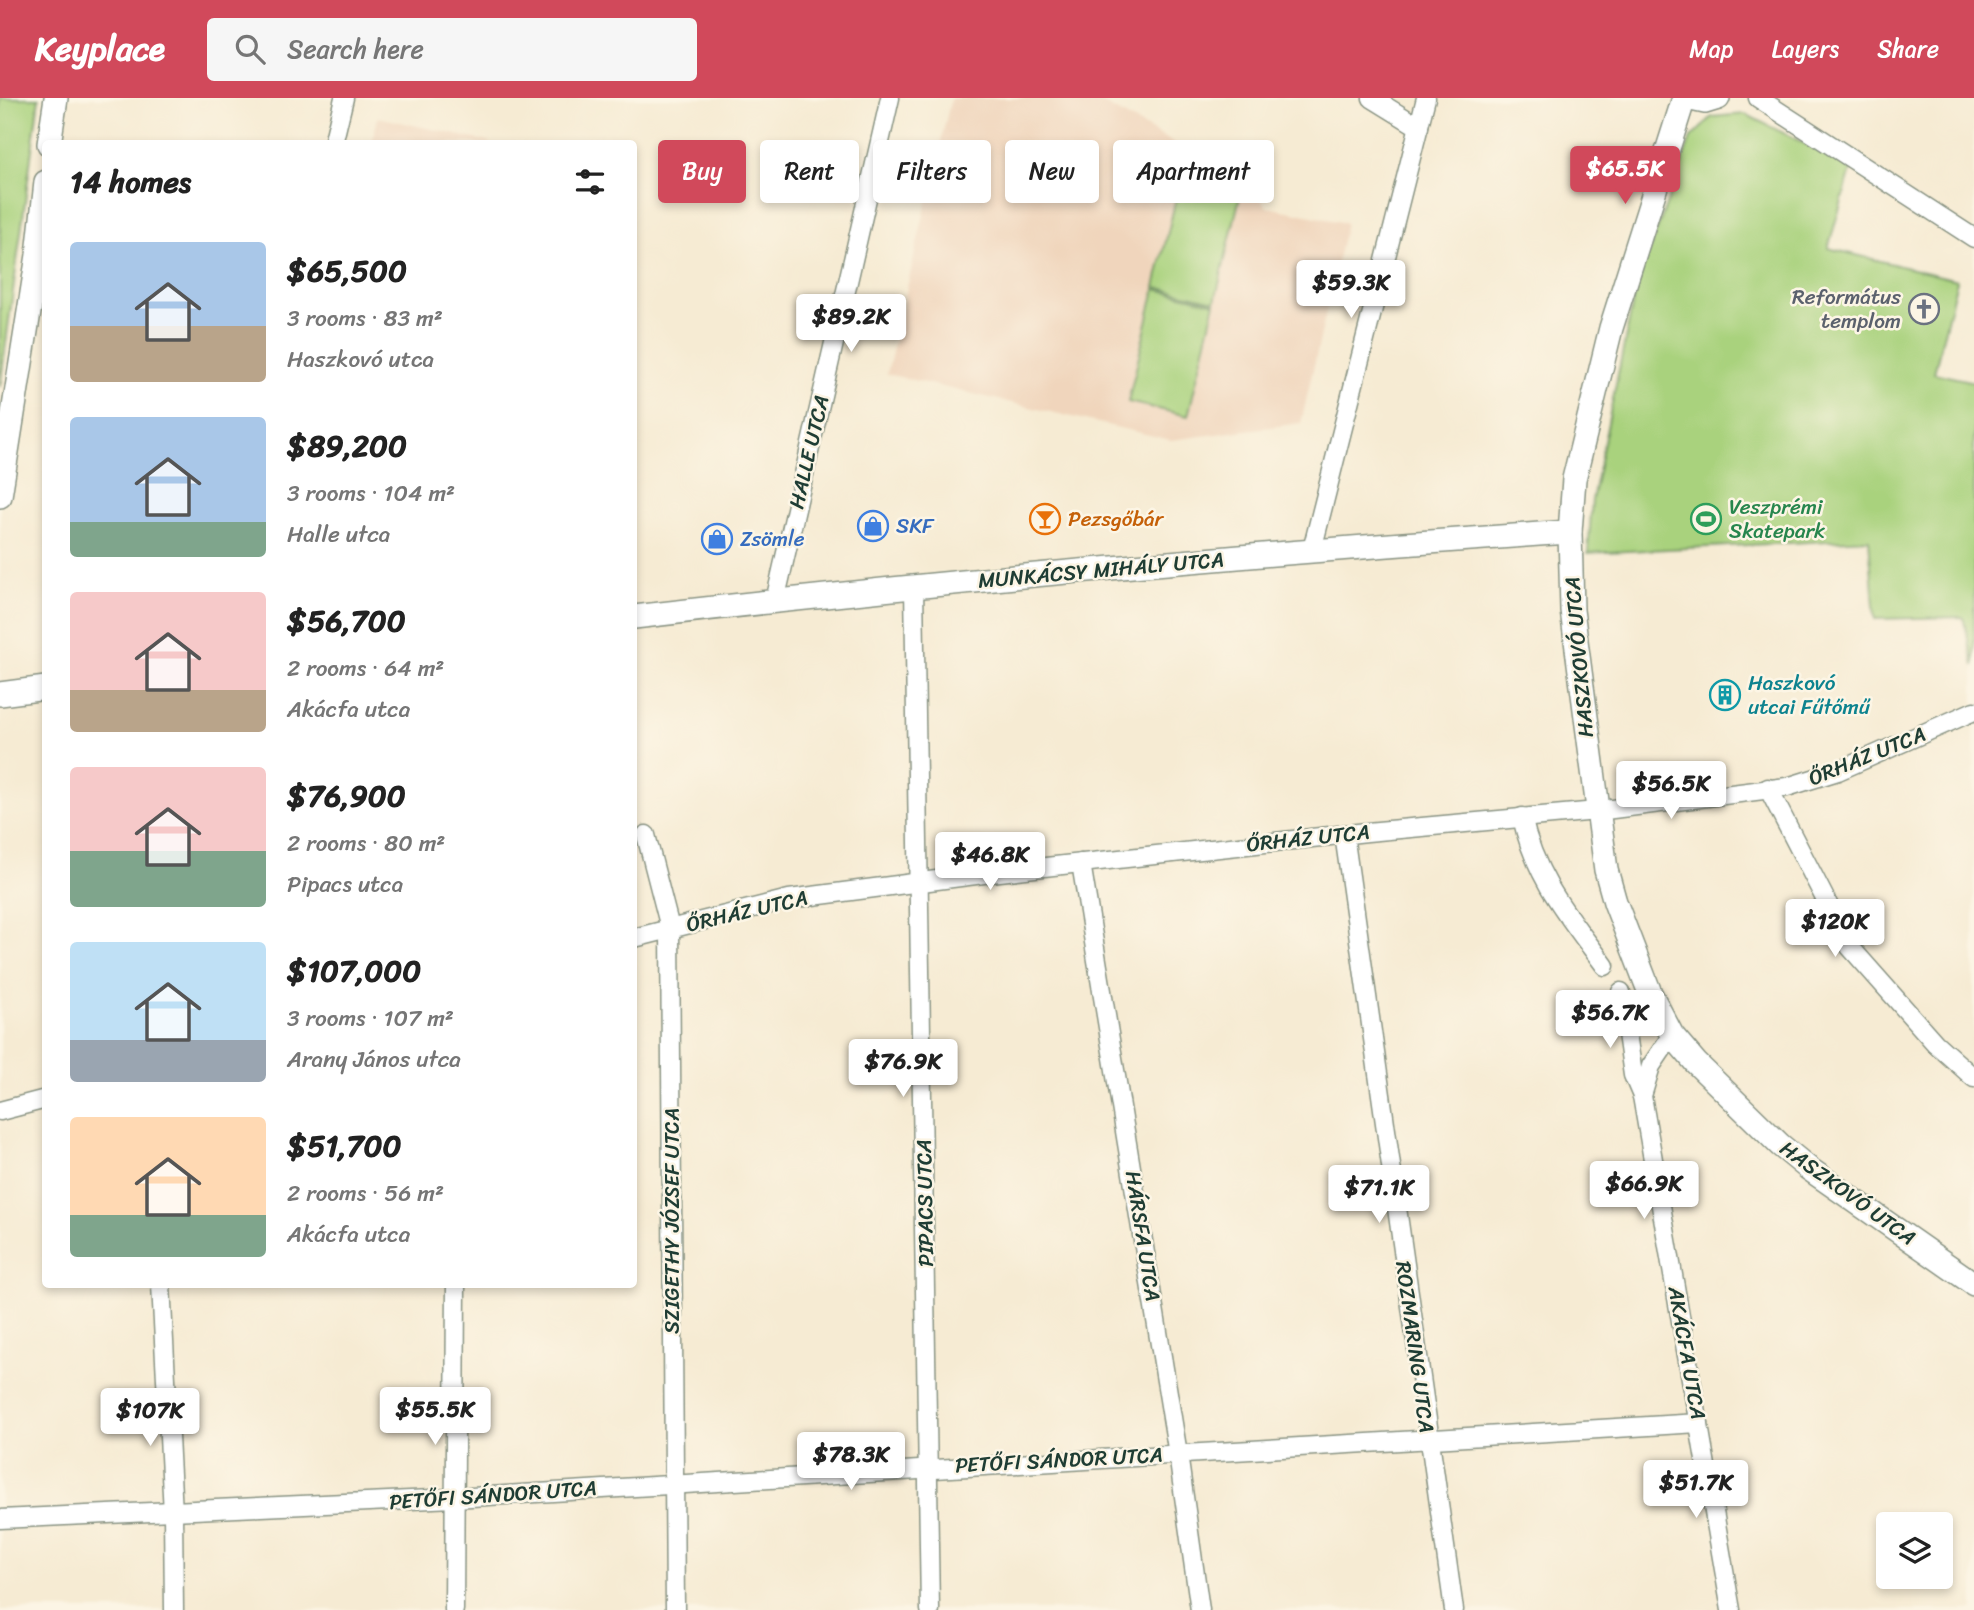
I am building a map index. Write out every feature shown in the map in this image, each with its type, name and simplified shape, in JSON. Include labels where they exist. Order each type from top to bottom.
[{"type":"street","points":[[50,140],[55,98]]},
{"type":"street","points":[[334,140],[344,98]]},
{"type":"street","name":"HALLE UTCA","points":[[775,601],[890,98]]},
{"type":"street","points":[[1372,98],[1419,127]]},
{"type":"street","points":[[1312,550],[1426,98]]},
{"type":"street","name":"HASZKOVÓ UTCA","points":[[1718,98],[1706,102],[1685,98],[1639,233],[1609,337],[1574,479],[1570,532],[1576,660],[1597,811],[1615,902],[1650,993],[1672,1035],[1696,1063],[1780,1145],[1974,1284]]},
{"type":"street","points":[[1758,98],[1974,238]]},
{"type":"street","points":[[0,496],[42,218]]},
{"type":"street","name":"MUNKÁCSY MIHÁLY UTCA","points":[[637,617],[914,587],[1312,550],[1570,532]]},
{"type":"street","name":"PIPACS UTCA","points":[[914,587],[930,1468],[930,1610]]},
{"type":"street","points":[[0,694],[42,689]]},
{"type":"street","name":"ŐRHÁZ UTCA","points":[[637,937],[768,902],[1344,834],[1597,811],[1768,788],[1812,780],[1974,711]]},
{"type":"street","points":[[1768,788],[1850,947],[1935,1042],[1974,1078]]},
{"type":"street","points":[[1522,817],[1528,845],[1546,885],[1605,966]]},
{"type":"street","name":"ROZMARING UTCA","points":[[1344,834],[1454,1610]]},
{"type":"street","name":"SZIGETHY JÓZSEF UTCA","points":[[646,835],[670,928],[675,1610]]},
{"type":"street","name":"HÁRSFA UTCA","points":[[1081,863],[1178,1454],[1200,1610]]},
{"type":"street","name":"AKÁCFA UTCA","points":[[1621,992],[1633,1076],[1642,1096],[1731,1610]]},
{"type":"street","name":"AKÁCFA UTCA","points":[[1642,1096],[1651,1066],[1672,1035]]},
{"type":"street","points":[[0,1111],[42,1100]]},
{"type":"street","points":[[161,1288],[173,1513],[174,1610]]},
{"type":"street","points":[[454,1610],[456,1288]]},
{"type":"street","name":"PETŐFI SÁNDOR UTCA","points":[[0,1519],[454,1498],[1699,1423]]},
{"type":"shaded area","points":[[951,98],[1093,98],[1168,140],[1113,140],[1113,203],[1264,203],[1267,207],[1346,223],[1301,423],[1171,440],[887,374],[927,203],[991,203],[991,140],[941,140]]},
{"type":"shaded area","points":[[378,117],[479,140],[373,140]]},
{"type":"green space","points":[[0,98],[39,98],[0,387]]},
{"type":"green space","points":[[1745,114],[1852,167],[1828,248],[1957,280],[1934,373],[1974,382],[1974,666],[1963,617],[1875,619],[1869,539],[1588,553],[1592,500],[1636,287],[1691,138],[1712,117]]},
{"type":"green space","points":[[1175,203],[1238,203],[1215,301],[1155,287]]},
{"type":"green space","points":[[1155,289],[1215,303],[1188,416],[1128,402]]},
{"type":"place","name":"Református templom","points":[[1924,309]]},
{"type":"place","name":"Pezsgőbár","points":[[1045,519]]},
{"type":"place","name":"Veszprémi Skatepark","points":[[1706,519]]},
{"type":"place","name":"SKF","points":[[873,526]]},
{"type":"place","name":"Zsömle","points":[[717,539]]},
{"type":"place","name":"Haszkovó utcai Fűtőmű","points":[[1725,695]]}]
